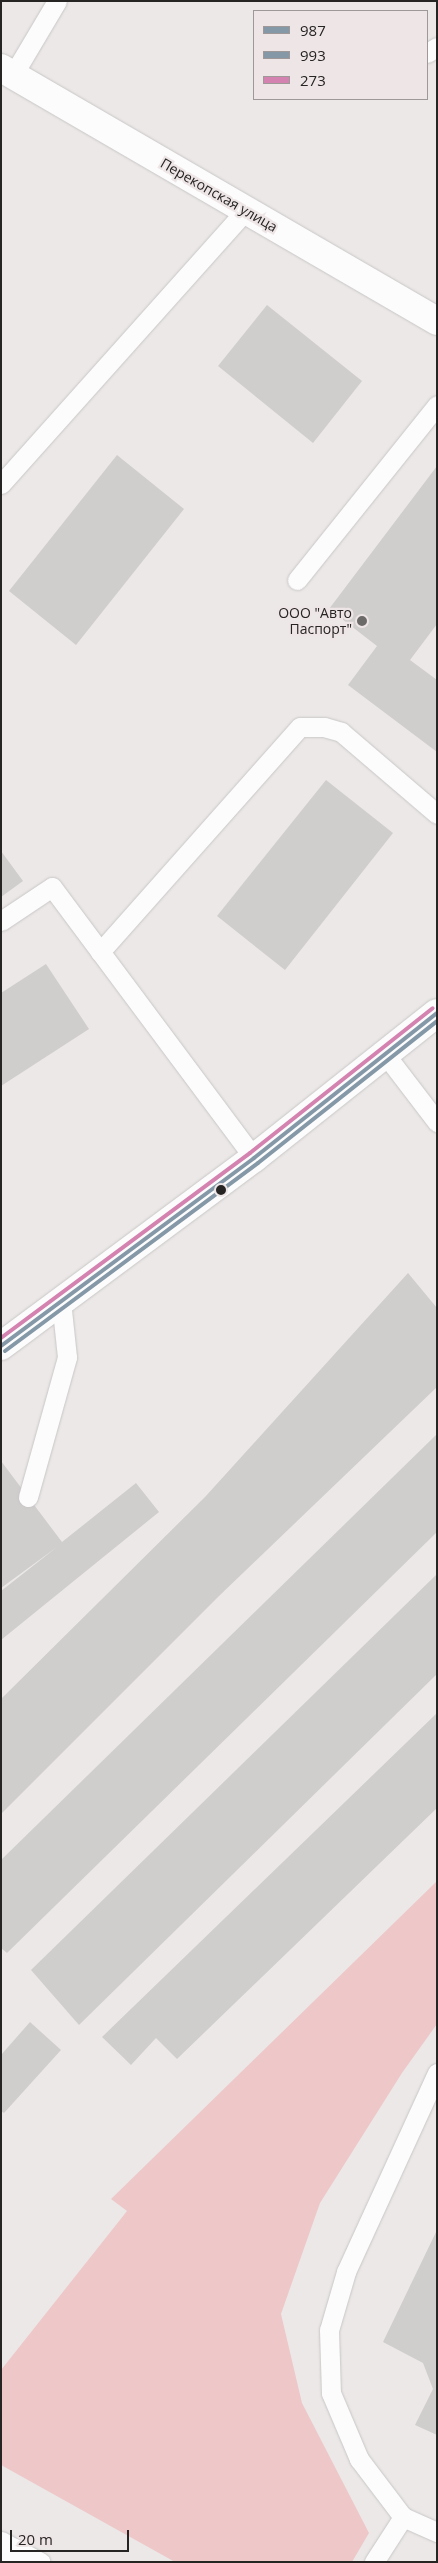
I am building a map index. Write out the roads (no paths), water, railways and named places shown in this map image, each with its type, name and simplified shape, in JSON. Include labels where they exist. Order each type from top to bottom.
[{"type":"street","name":"Перекопская улица","points":[[7,72],[437,321]]},
{"type":"street","points":[[1,1346],[254,1158],[437,1013]]},
{"type":"lane","points":[[7,72],[57,1]]},
{"type":"lane","points":[[1,484],[245,211]]},
{"type":"lane","points":[[297,580],[437,406]]},
{"type":"lane","points":[[100,952],[300,726],[341,732],[437,814]]},
{"type":"lane","points":[[1,921],[52,887],[254,1158]]},
{"type":"lane","points":[[385,1054],[437,1122]]},
{"type":"lane","points":[[28,1498],[67,1357],[61,1302]]},
{"type":"lane","points":[[437,2073],[346,2272],[329,2330],[331,2394],[359,2459],[403,2517],[437,2532]]},
{"type":"lane","points":[[374,2562],[403,2517]]},
{"type":"lane","points":[[8,2550],[40,2562]]},
{"type":"place","name":"ООО \"Авто Паспорт\"","points":[[362,621]]}]
